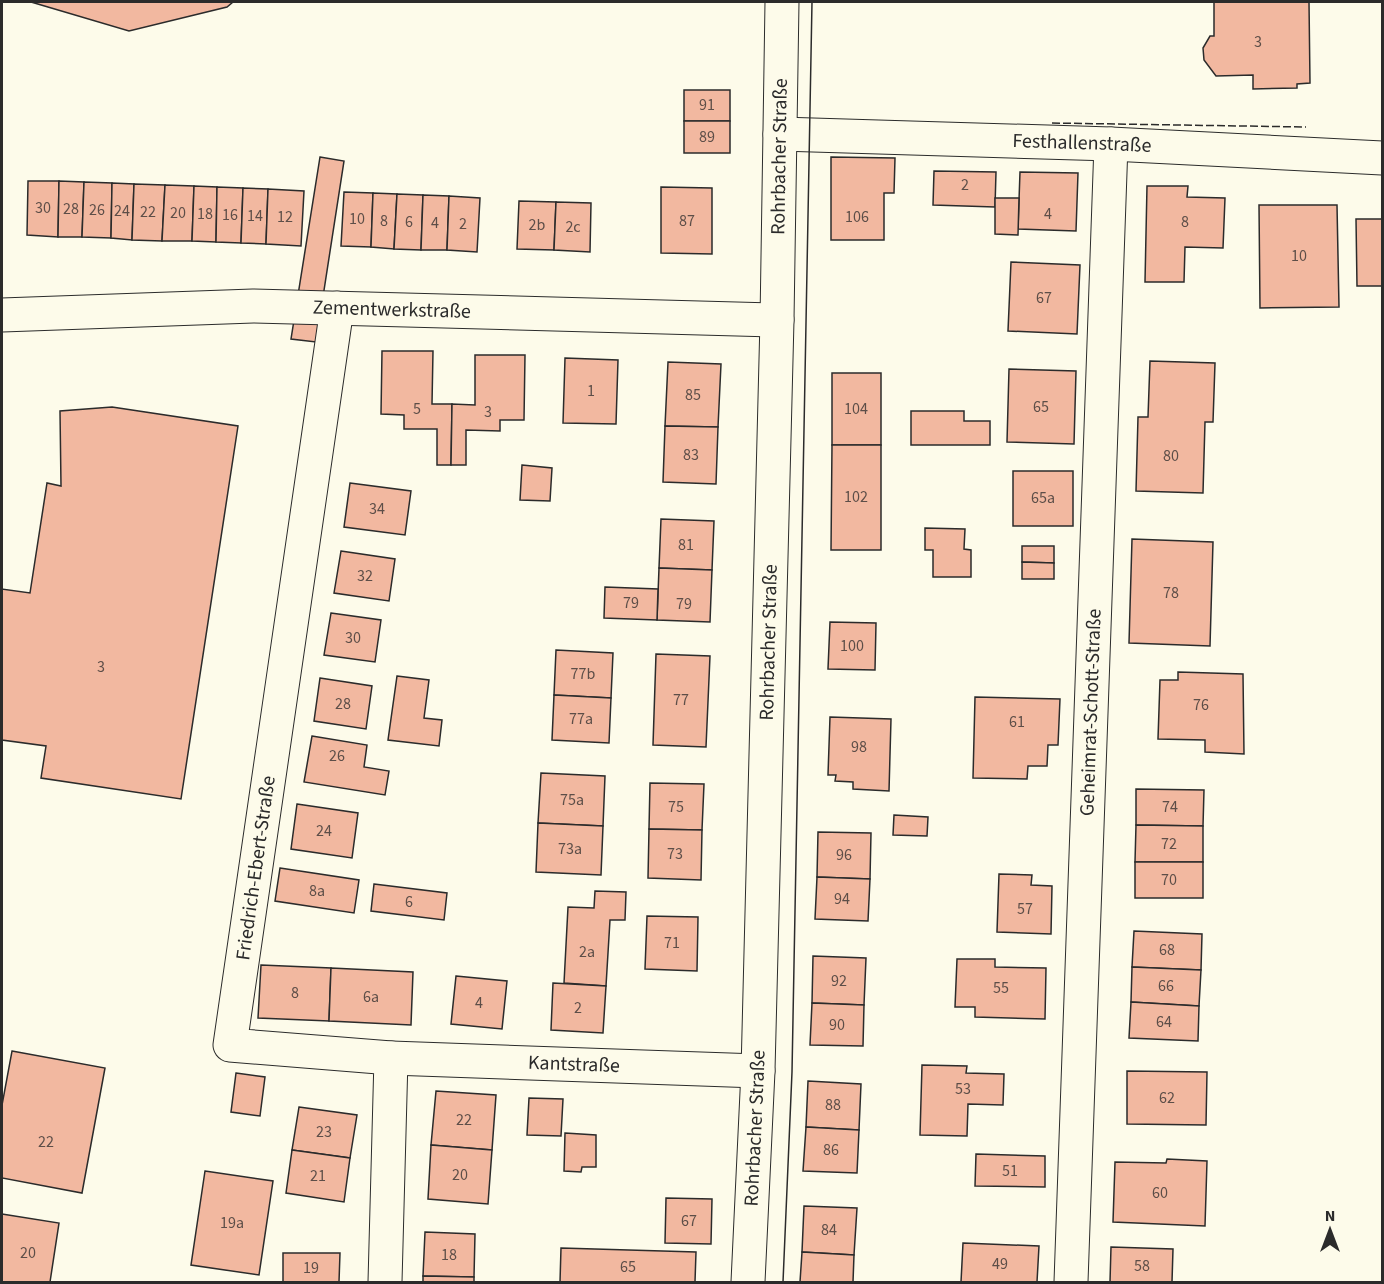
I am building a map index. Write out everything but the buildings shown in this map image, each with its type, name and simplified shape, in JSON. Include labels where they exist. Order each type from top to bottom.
[{"type":"street","name":"Rohrbacher Straße","points":[[748,1282],[758,1071],[777,320],[782,2]]},
{"type":"street","name":"Festhallenstraße","points":[[780,134],[1111,144],[1383,158]]},
{"type":"street","name":"Geheimrat-Schott-Straße","points":[[1071,1282],[1111,144]]},
{"type":"street","name":"Zementwerkstraße","points":[[5,314],[253,306],[777,320]]},
{"type":"street","name":"Friedrich-Ebert-Straße","points":[[337,308],[230,1045],[391,1058]]},
{"type":"street","name":"Kantstraße","points":[[391,1058],[758,1071]]},
{"type":"street","points":[[385,1282],[391,1058]]},
{"type":"tram line","points":[[783,1282],[792,1072],[812,2]]},
{"type":"fence","points":[[1052,123],[1306,127]]}]
